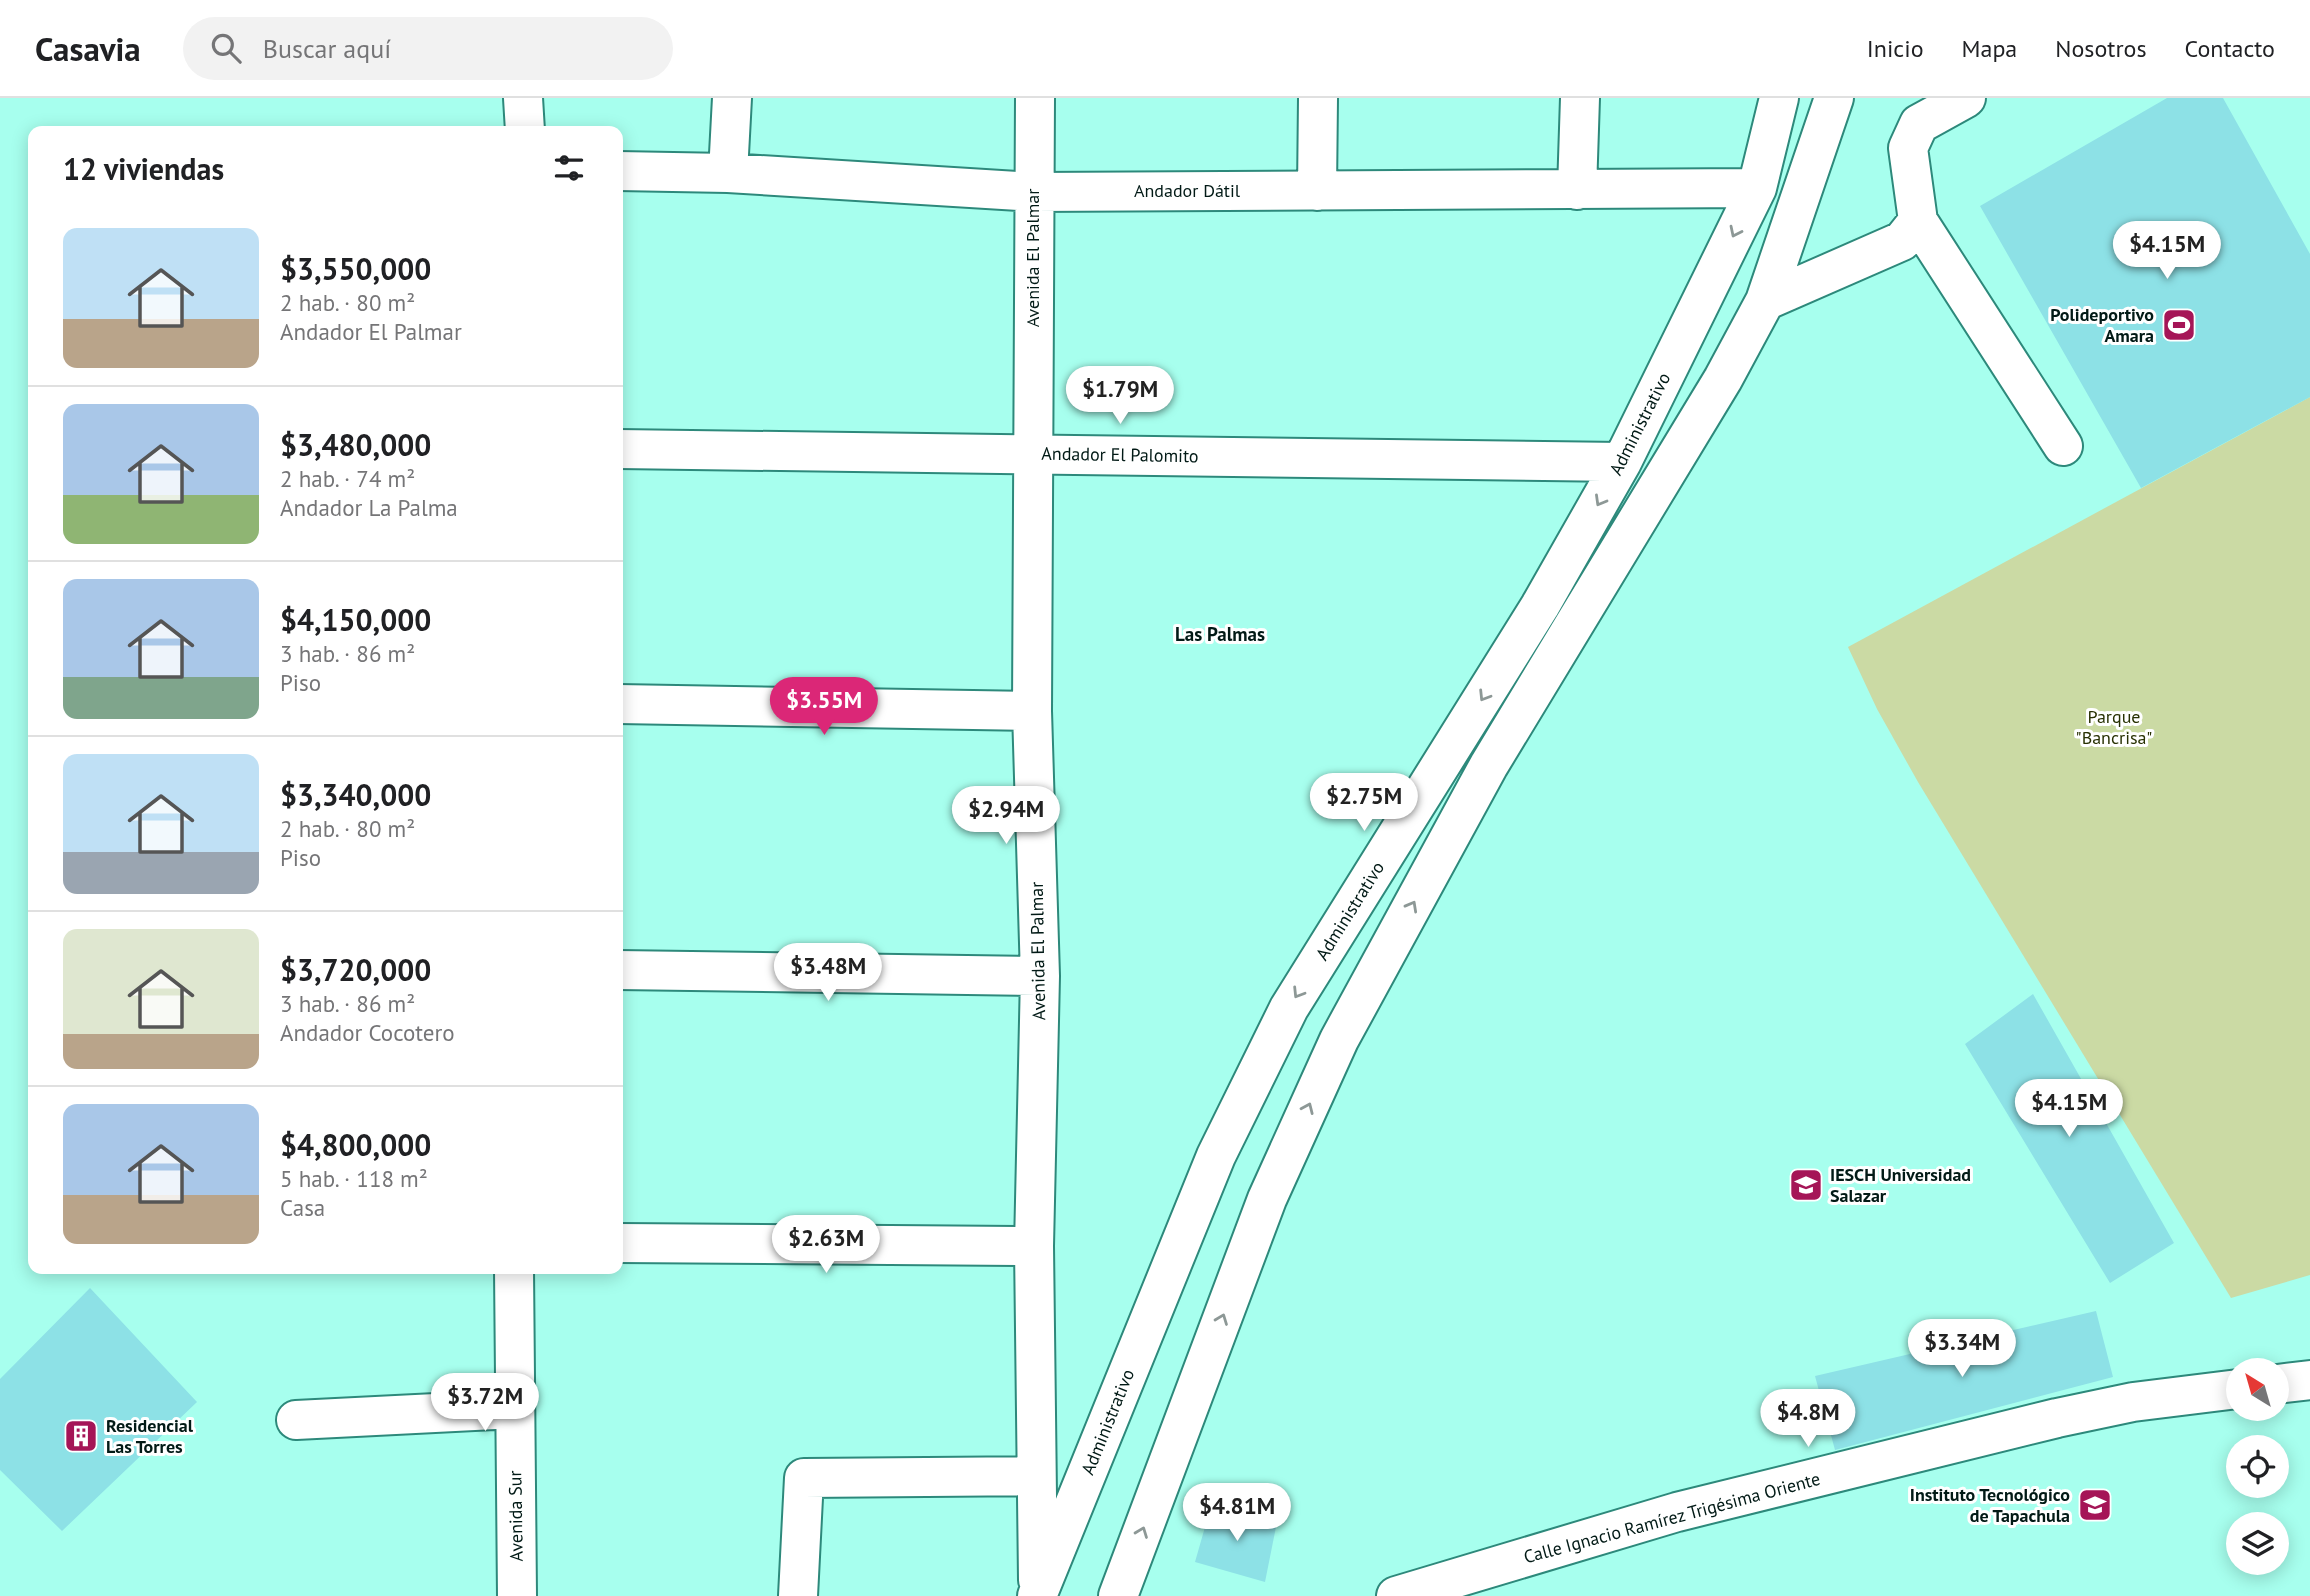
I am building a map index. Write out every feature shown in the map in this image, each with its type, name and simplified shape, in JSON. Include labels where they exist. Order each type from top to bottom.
[{"type":"street","points":[[523,98],[525,126]]},
{"type":"street","points":[[728,173],[732,98]]},
{"type":"street","name":"Avenida El Palmar","points":[[1035,98],[1032,711],[1040,976],[1034,1246],[1038,1595]]},
{"type":"street","points":[[1317,191],[1318,98]]},
{"type":"street","points":[[1577,190],[1580,98]]},
{"type":"street","name":"Administrativo","points":[[1038,1595],[1216,1156],[1289,1008],[1540,606],[1622,462],[1757,188],[1779,98]]},
{"type":"street","points":[[1118,1596],[1268,1199],[1339,1040],[1489,765],[1723,379],[1765,301],[1834,98]]},
{"type":"street","points":[[1966,98],[1919,124],[1908,148],[1918,221],[2063,446]]},
{"type":"street","name":"Andador Dátil","points":[[623,171],[728,173],[1033,192],[1757,188]]},
{"type":"street","points":[[1765,301],[1902,241],[1918,221]]},
{"type":"street","name":"Andador El Palomito","points":[[623,449],[1622,462]]},
{"type":"street","points":[[623,704],[1032,711]]},
{"type":"street","points":[[623,970],[1040,976]]},
{"type":"street","points":[[623,1244],[1034,1246]]},
{"type":"street","name":"Avenida Sur","points":[[514,1274],[517,1596]]},
{"type":"street","points":[[2289,1383],[2310,1380]]},
{"type":"street","name":"Calle Ignacio Ramírez Trigésima Oriente","points":[[1396,1596],[1677,1512],[2057,1418],[2133,1402],[2226,1390]]},
{"type":"street","points":[[296,1420],[514,1409]]},
{"type":"street","points":[[798,1596],[804,1478],[1035,1476]]},
{"type":"green space","name":"Parque \"Bancrisa\"","points":[[2310,397],[2310,1275],[2231,1298],[1918,782],[1877,709],[1848,647]]},
{"type":"building","name":"Polideportivo Amara","points":[[2167,98],[2223,98],[2310,254],[2310,397],[2141,488],[1980,206]]},
{"type":"building","points":[[2033,994],[2174,1243],[2110,1283],[1965,1044]]},
{"type":"building","name":"Residencial Las Torres","points":[[90,1288],[197,1402],[62,1531],[0,1470],[0,1379]]},
{"type":"building","points":[[2096,1311],[2113,1377],[1835,1450],[1815,1376]]},
{"type":"building","points":[[1211,1506],[1277,1522],[1265,1582],[1195,1562]]},
{"type":"place","name":"Polideportivo Amara","points":[[2179,325]]},
{"type":"place","name":"IESCH Universidad Salazar","points":[[1806,1185]]},
{"type":"place","name":"Residencial Las Torres","points":[[81,1436]]},
{"type":"place","name":"Instituto Tecnológico de Tapachula","points":[[2095,1505]]},
{"type":"district","name":"Las Palmas","points":[[1220,634]]}]
